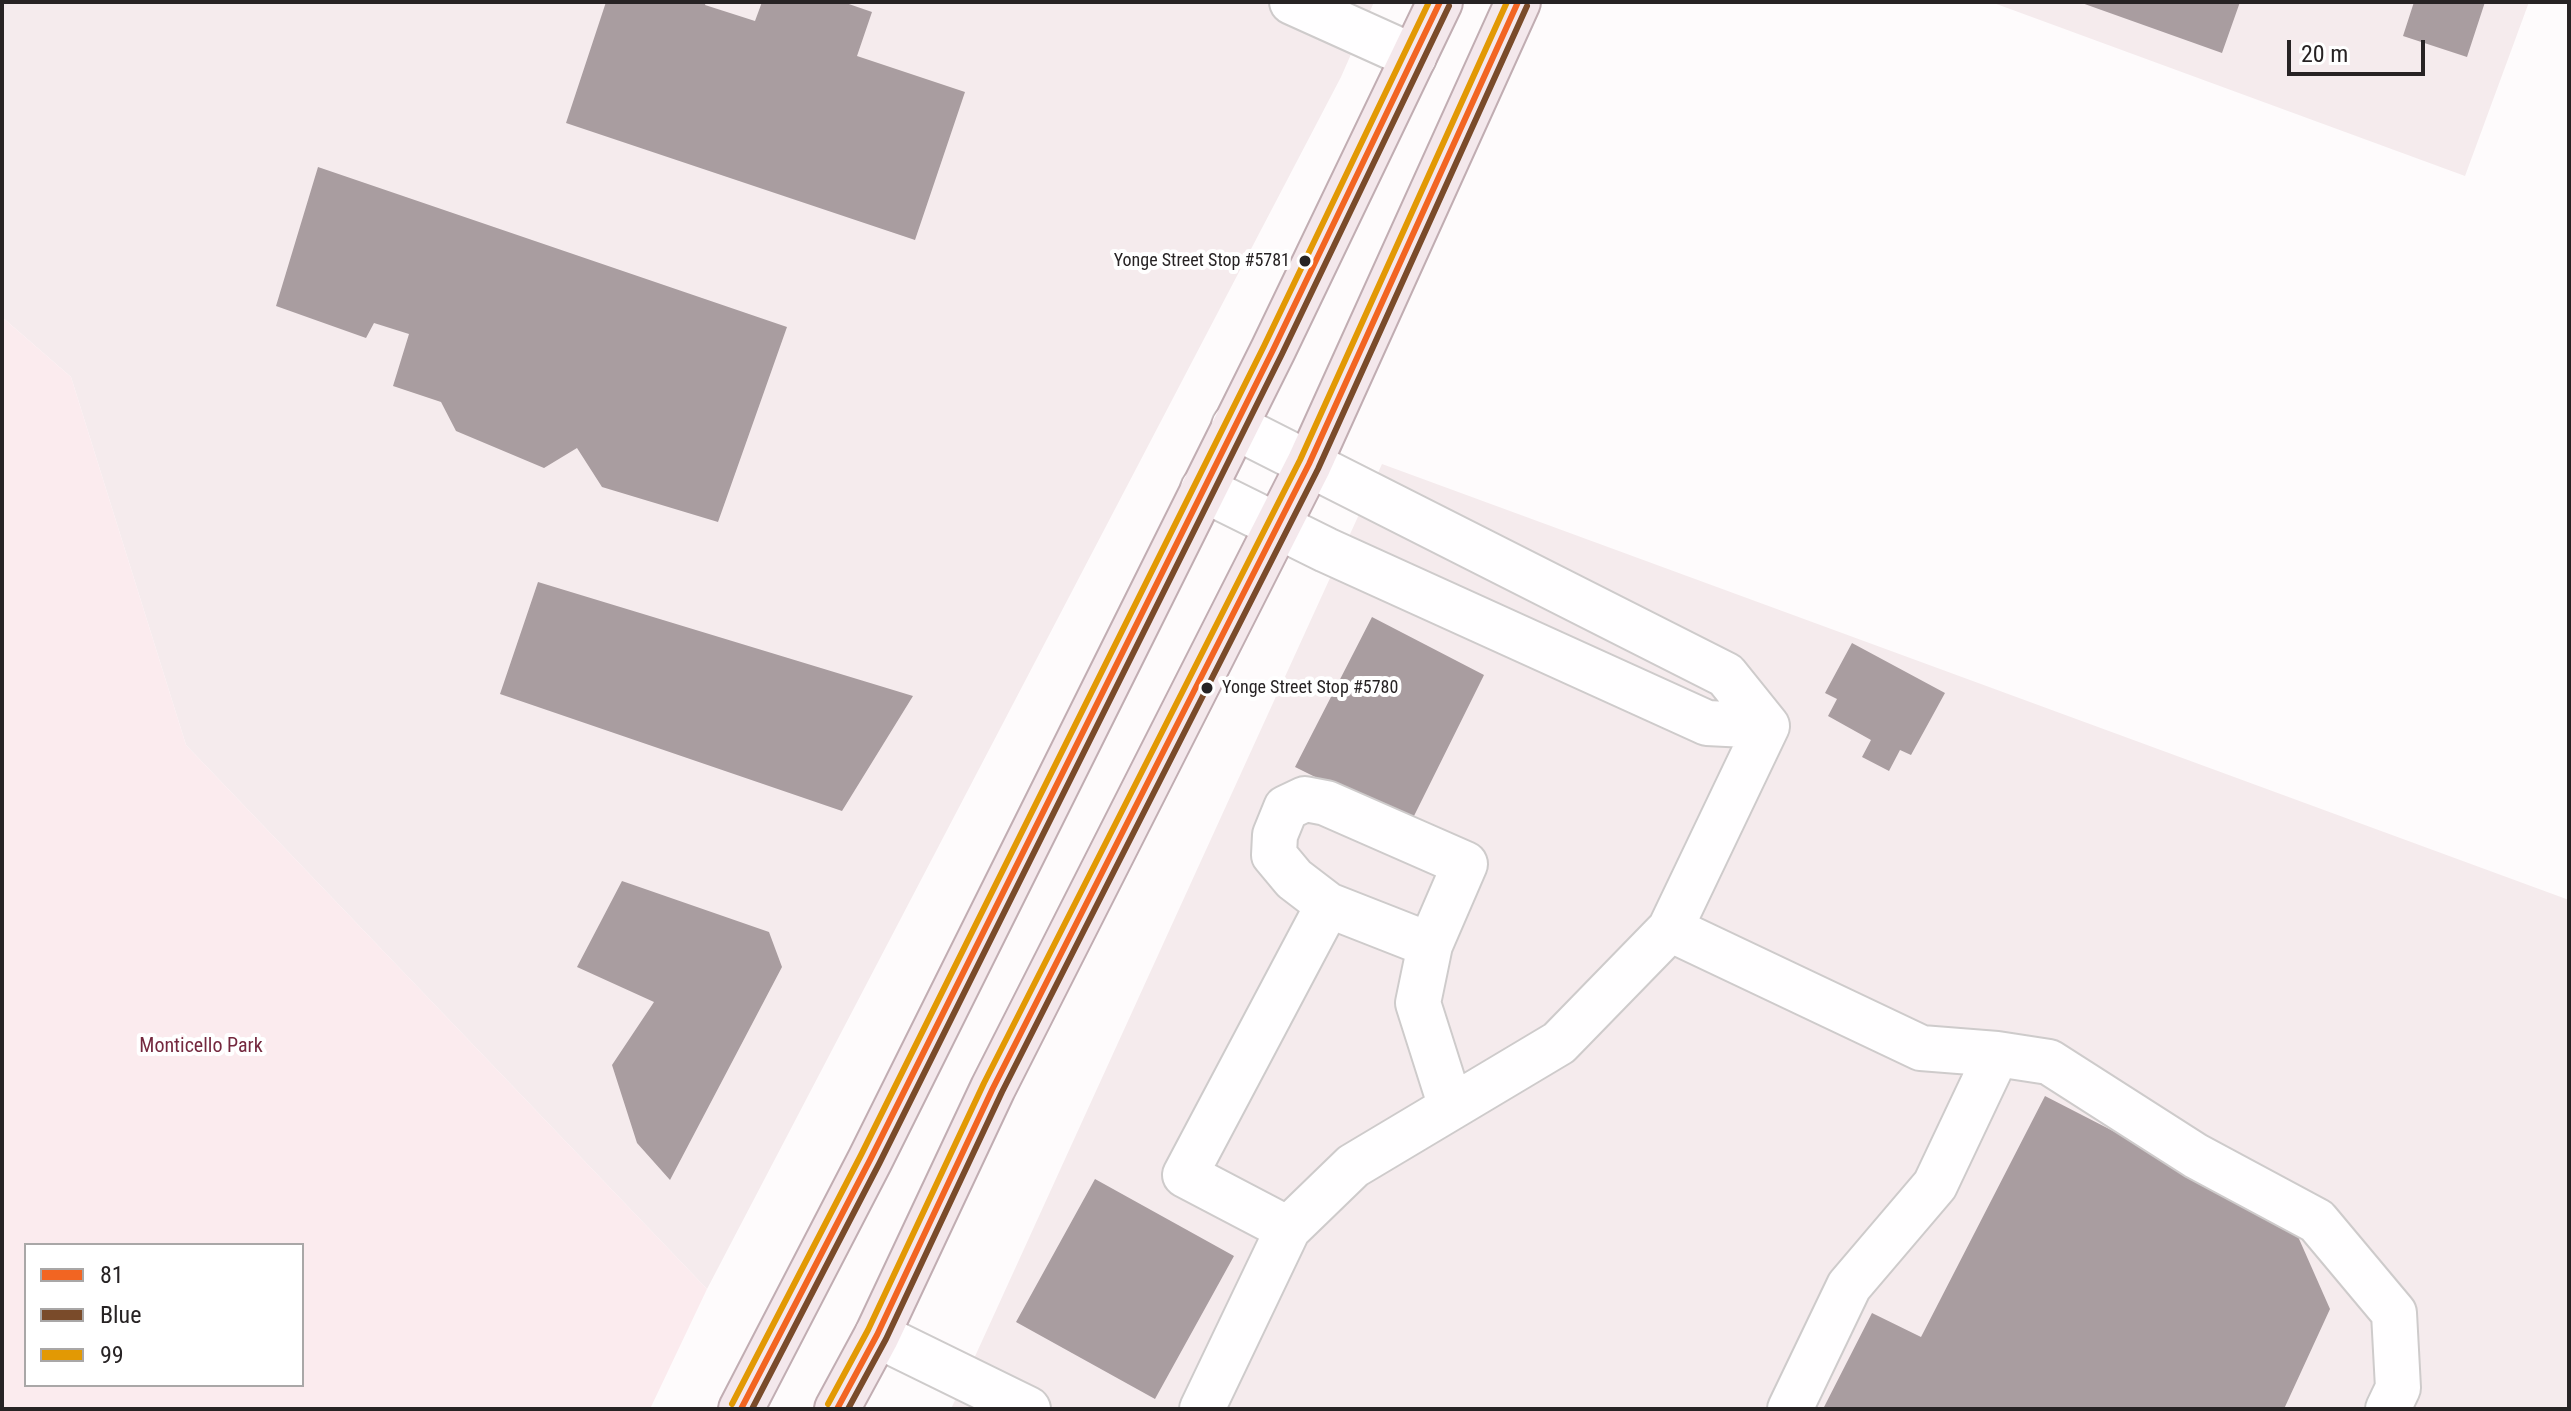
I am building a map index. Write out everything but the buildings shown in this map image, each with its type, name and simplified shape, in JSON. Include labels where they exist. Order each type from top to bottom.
[{"type":"main road","points":[[741,1409],[870,1160],[1203,489],[1440,2]]},
{"type":"main road","points":[[837,1409],[877,1335],[1000,1074],[1309,464],[1518,2]]},
{"type":"lane","points":[[1292,2],[1414,57]]},
{"type":"lane","points":[[1234,426],[1726,675],[1767,726]]},
{"type":"lane","points":[[1203,489],[1326,550],[1707,723],[1767,726]]},
{"type":"lane","points":[[1202,1409],[1288,1229],[1353,1166],[1559,1043],[1670,929],[1767,726]]},
{"type":"lane","points":[[1430,945],[1328,905],[1294,879],[1274,855],[1275,835],[1286,808],[1305,799],[1326,803],[1465,864],[1430,945],[1418,1003],[1451,1107]]},
{"type":"lane","points":[[1288,1229],[1185,1175],[1328,905]]},
{"type":"lane","points":[[1670,929],[1921,1048],[2049,1062],[2196,1156],[2317,1221],[2394,1313],[2398,1388],[2388,1409]]},
{"type":"lane","points":[[1790,1409],[1849,1286],[1935,1185],[1997,1054]]},
{"type":"lane","points":[[877,1335],[1028,1409]]},
{"type":"shaded area","points":[[2,2],[1374,2],[1341,77],[707,1289],[186,745],[71,377],[2,317]]},
{"type":"shaded area","points":[[1991,2],[2529,2],[2465,176]]},
{"type":"shaded area","points":[[1382,464],[2569,900],[2569,1409],[951,1409]]},
{"type":"green space","name":"Monticello Park","points":[[2,317],[71,377],[186,745],[707,1289],[650,1409],[2,1409]]},
{"type":"transit line","name":"99","points":[[732,1404],[861,1155],[1264,346],[1429,2]]},
{"type":"transit line","name":"81","points":[[741,1409],[870,1160],[1273,350],[1440,2]]},
{"type":"transit line","name":"99","points":[[828,1404],[868,1330],[984,1083],[1300,460],[1507,2]]},
{"type":"transit line","name":"81","points":[[837,1409],[877,1335],[993,1088],[1309,464],[1518,2]]},
{"type":"transit line","name":"Blue","points":[[752,1409],[879,1164],[1282,354],[1449,6]]},
{"type":"transit line","name":"Blue","points":[[848,1409],[886,1339],[1002,1092],[1318,469],[1527,6]]},
{"type":"place","name":"Yonge Street Stop #5781","points":[[1305,261]]},
{"type":"place","name":"Yonge Street Stop #5780","points":[[1207,688]]}]
